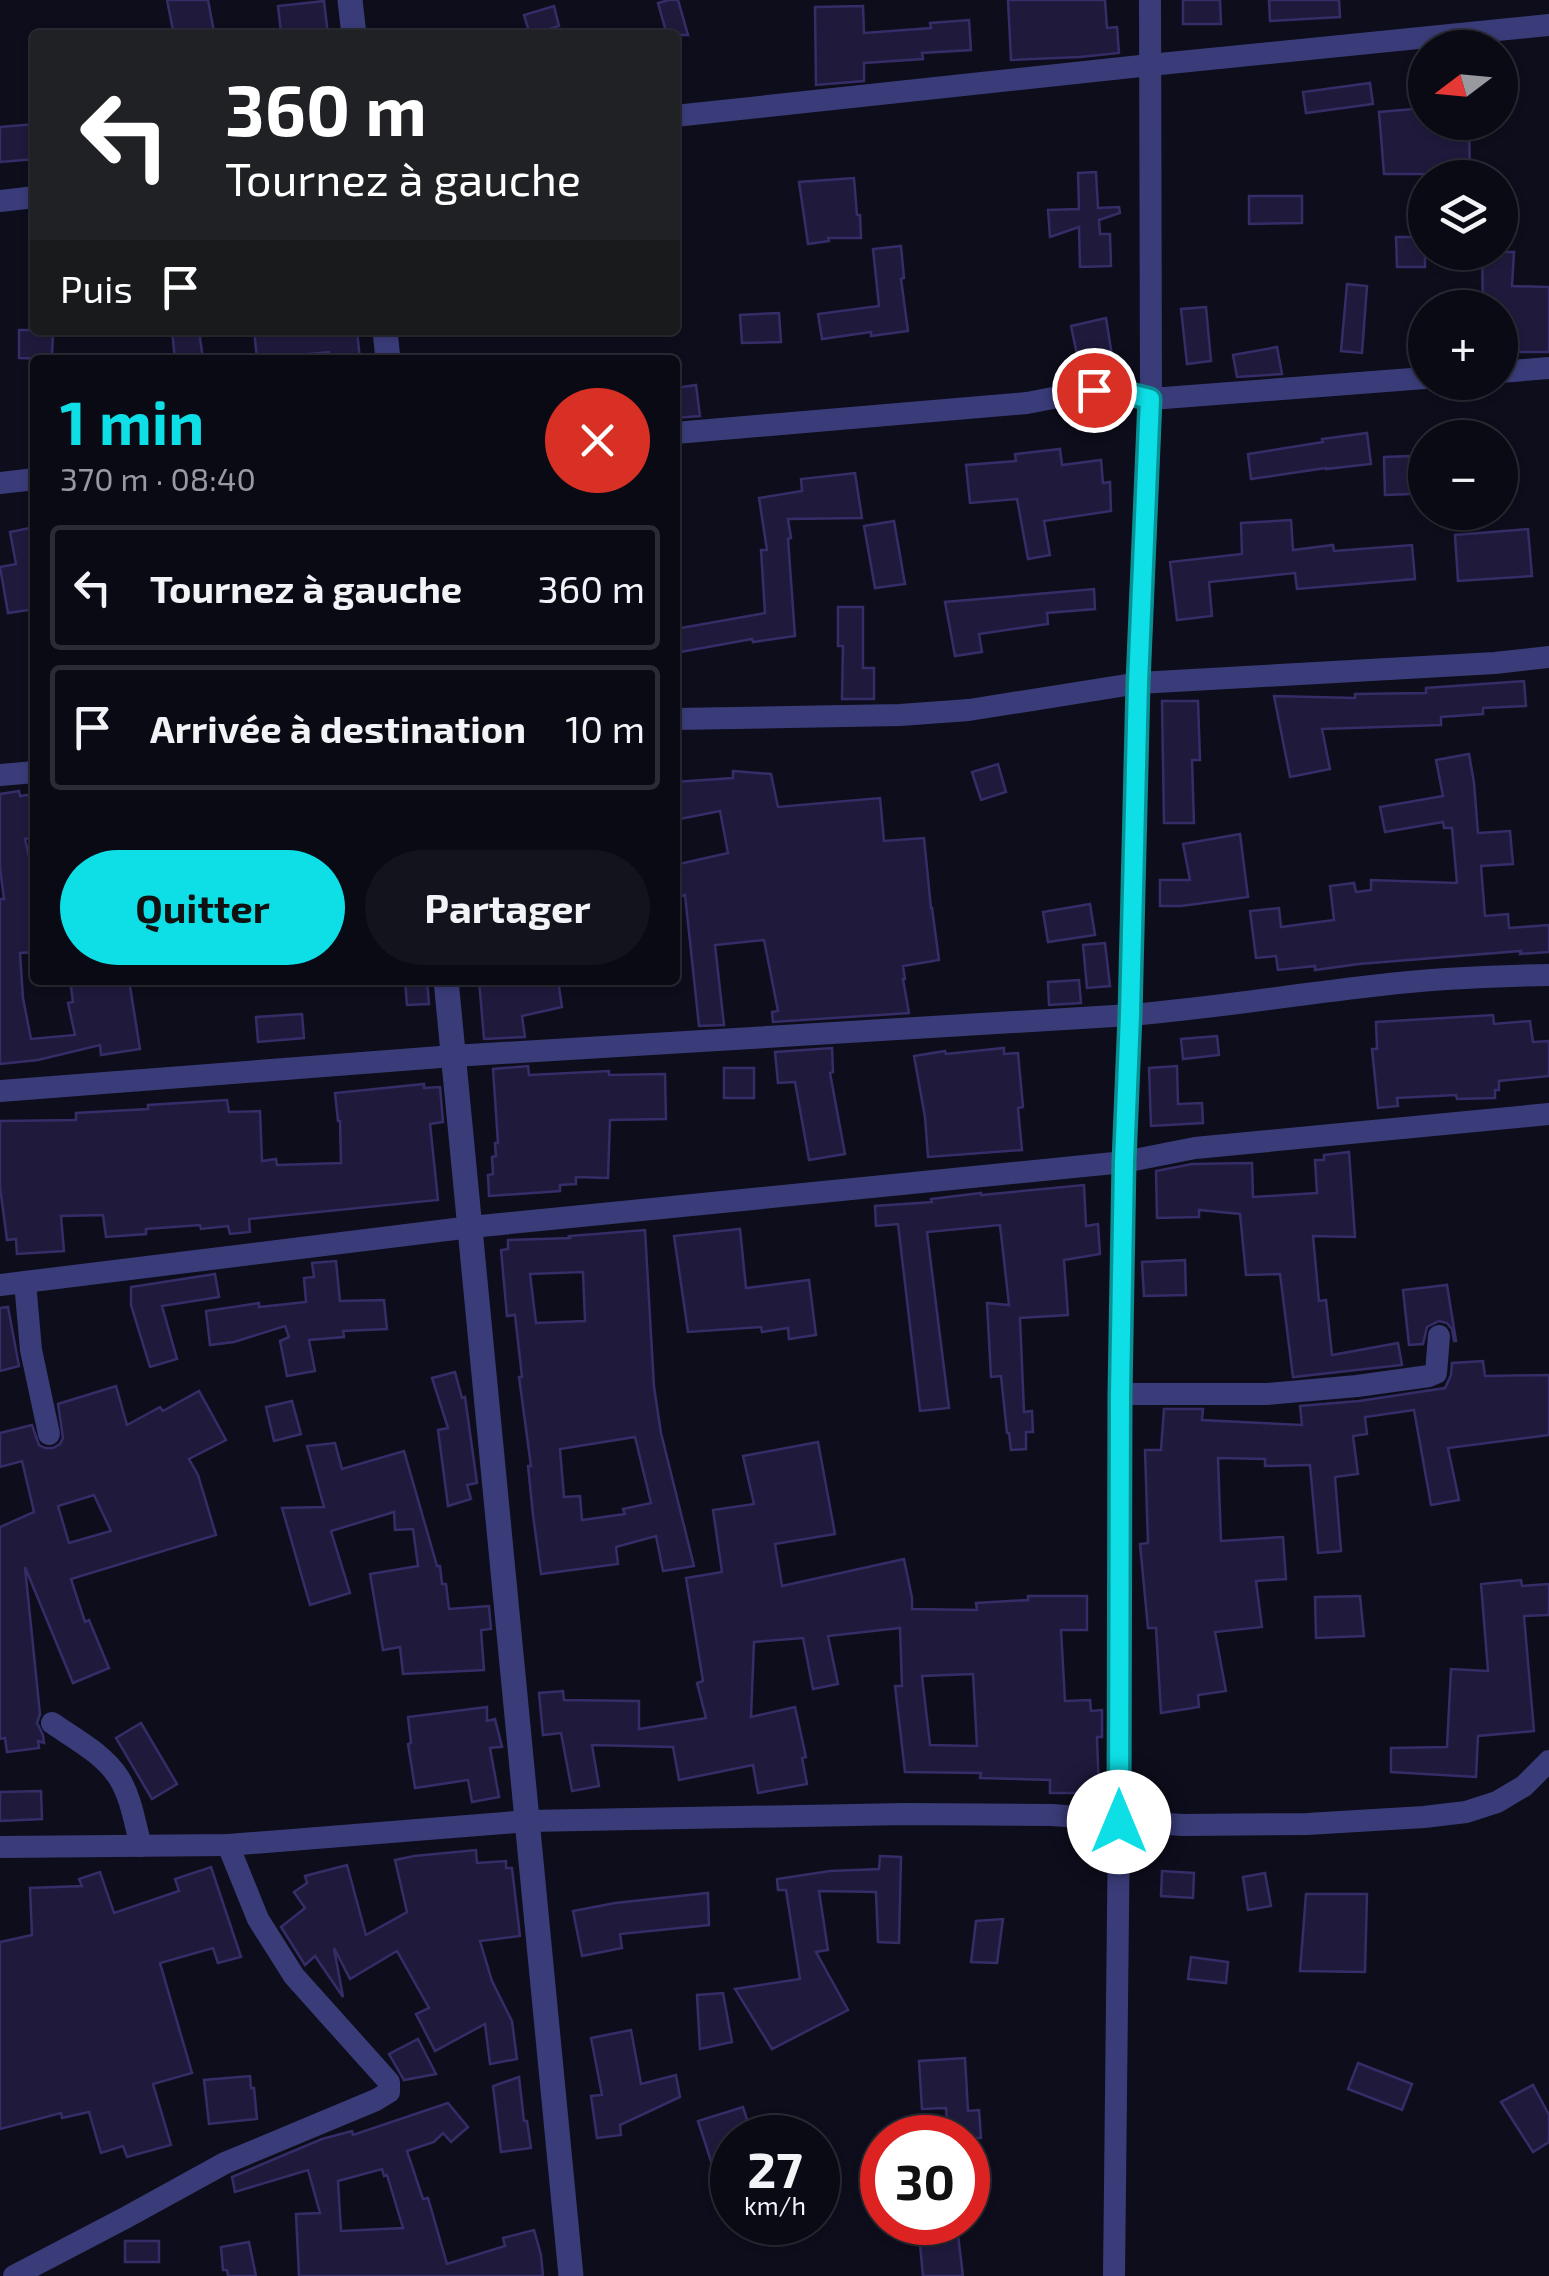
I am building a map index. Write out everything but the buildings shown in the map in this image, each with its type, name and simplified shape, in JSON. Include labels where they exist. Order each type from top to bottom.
[{"type":"street","points":[[350,0],[353,30]]},
{"type":"street","points":[[1114,2276],[1120,1394],[1138,683],[1150,399],[1150,0]]},
{"type":"street","points":[[680,115],[1549,25]]},
{"type":"street","points":[[0,201],[30,198]]},
{"type":"street","points":[[1518,371],[1549,368]]},
{"type":"street","points":[[680,433],[1026,403],[1094,390],[1150,399],[1408,379]]},
{"type":"street","points":[[0,483],[30,480]]},
{"type":"street","points":[[680,719],[900,715],[969,710],[1138,683],[1549,657]]},
{"type":"street","points":[[0,775],[30,772]]},
{"type":"street","points":[[0,1091],[453,1056],[1130,1015],[1380,985],[1549,975]]},
{"type":"street","points":[[446,985],[571,2276]]},
{"type":"street","points":[[0,1284],[470,1226],[1124,1162],[1195,1148],[1549,1114]]},
{"type":"street","points":[[26,1282],[31,1350],[50,1434]]},
{"type":"street","points":[[1120,1394],[1266,1394],[1429,1376],[1438,1367],[1438,1336]]},
{"type":"street","points":[[52,1724],[108,1763],[118,1776],[140,1846]]},
{"type":"street","points":[[0,1848],[228,1845],[528,1821],[905,1814],[1052,1815],[1182,1825],[1424,1818],[1466,1812],[1498,1802],[1524,1786],[1549,1761]]},
{"type":"street","points":[[14,2276],[225,2162],[389,2092],[389,2082],[294,1976],[258,1919],[228,1845]]},
{"type":"route","points":[[1094,390],[1150,399],[1124,1162],[1119,1822]]}]
